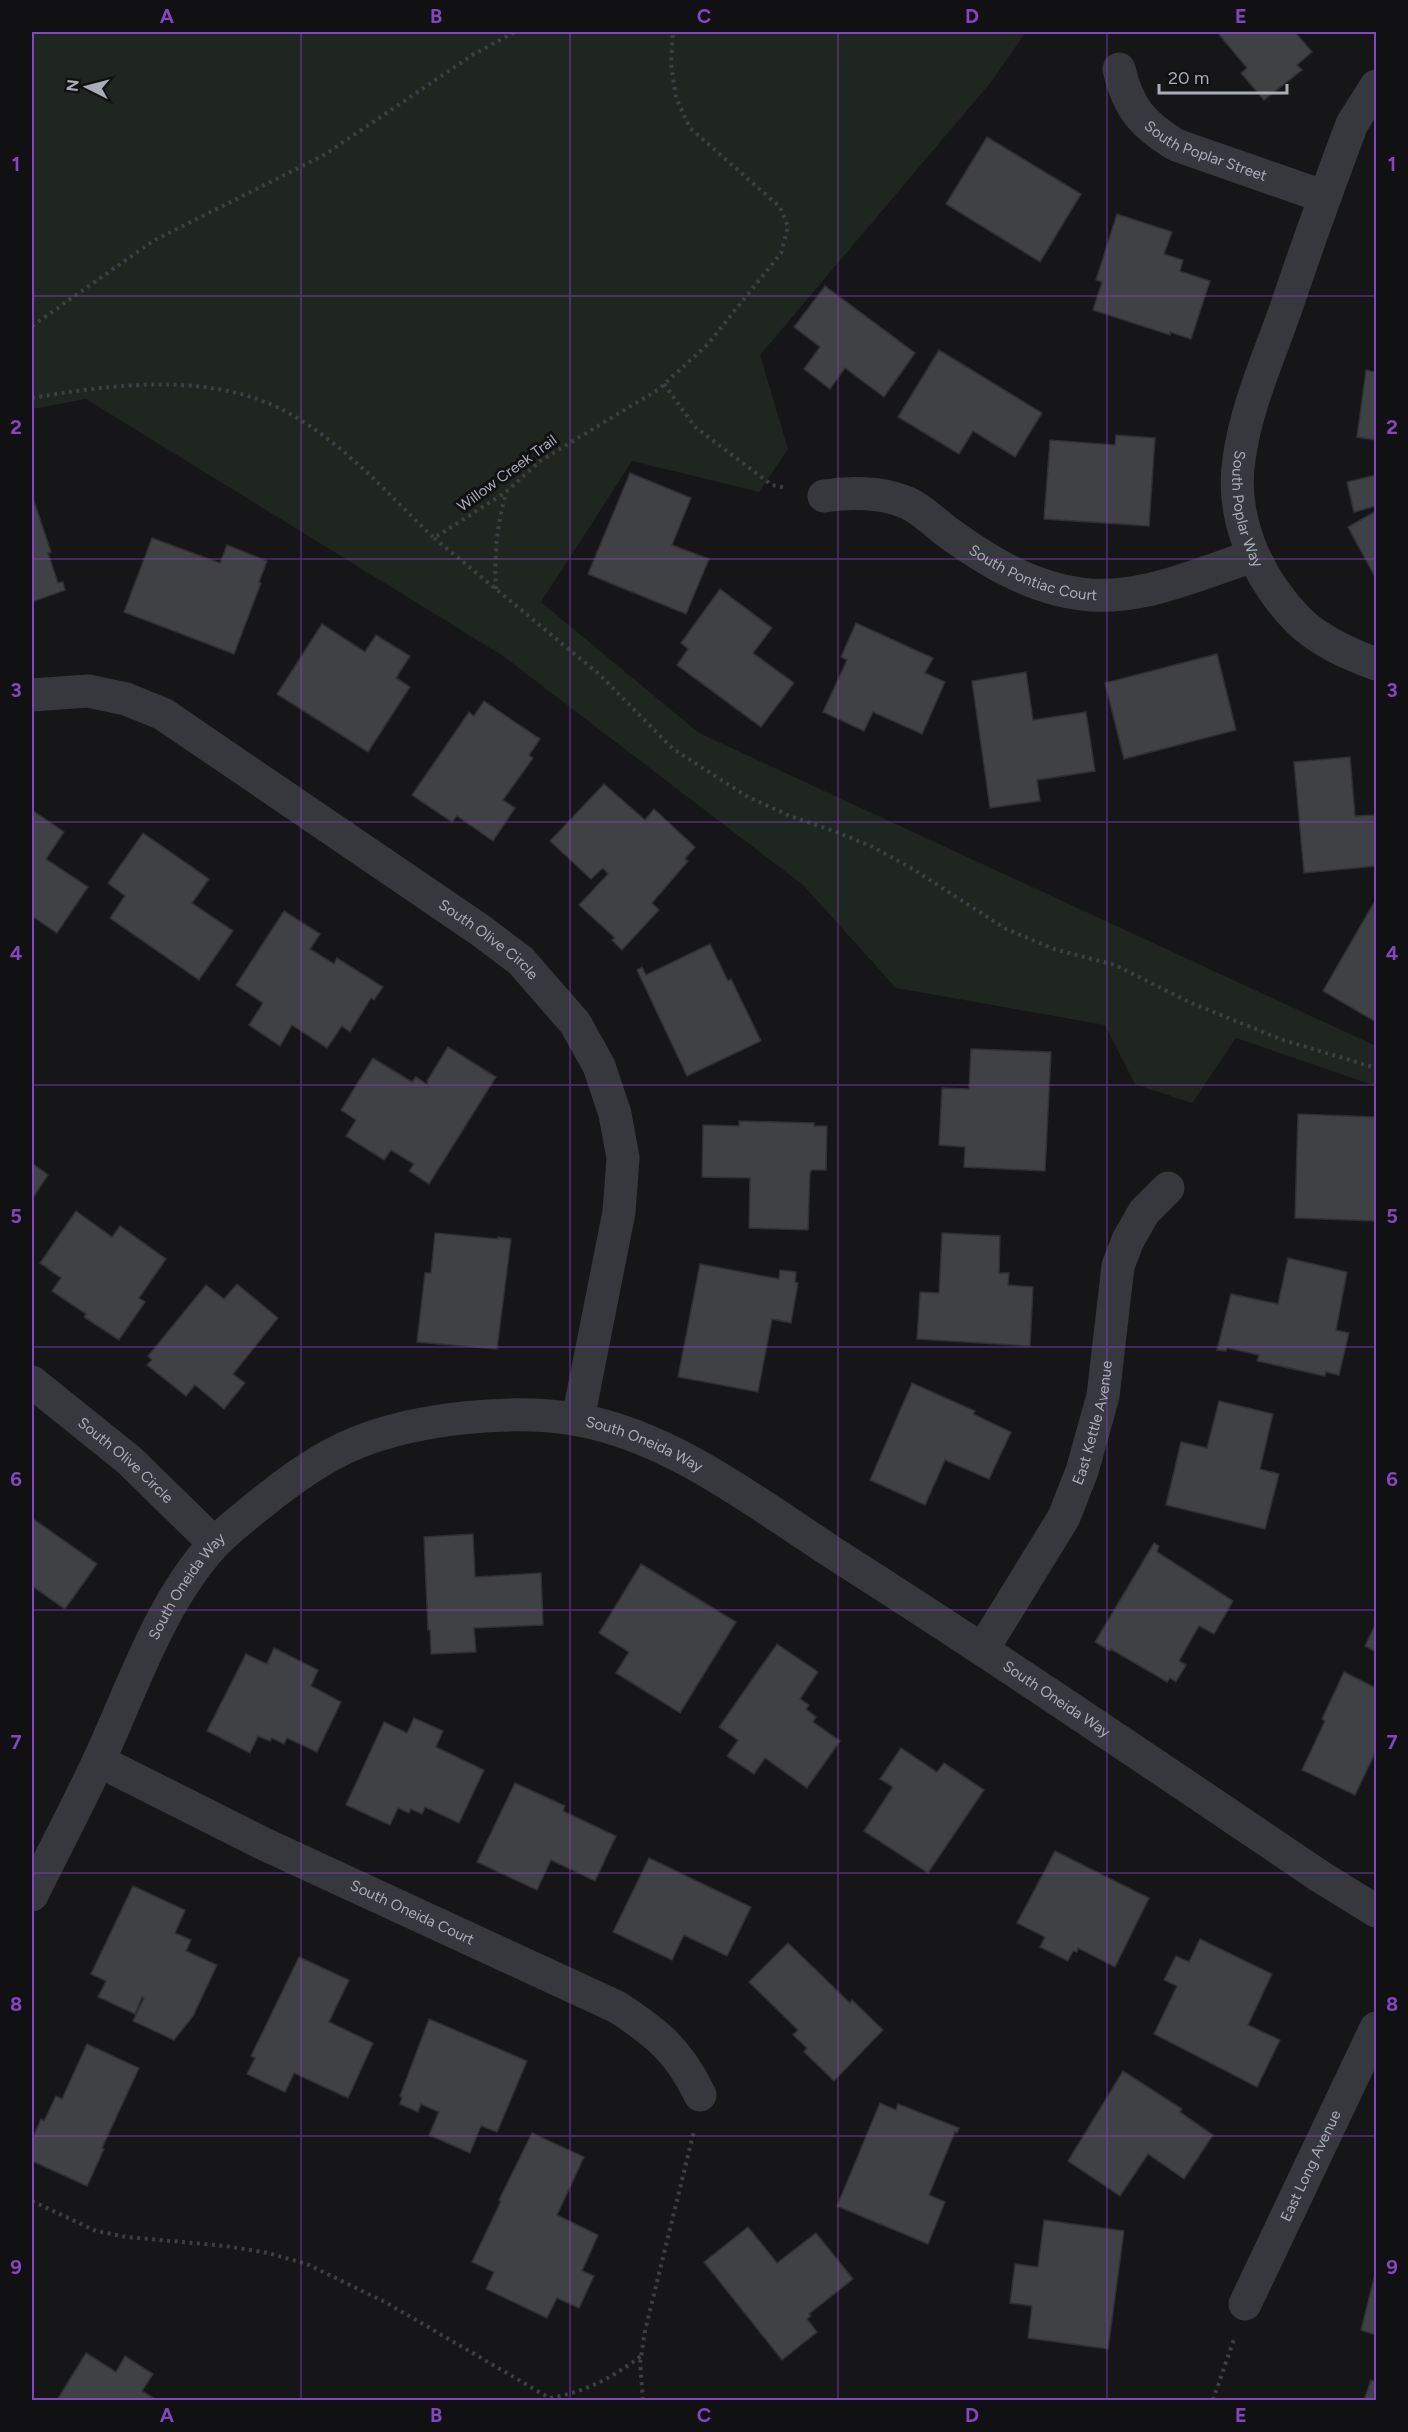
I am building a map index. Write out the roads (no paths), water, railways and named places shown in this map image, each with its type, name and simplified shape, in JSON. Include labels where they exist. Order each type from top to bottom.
[{"type":"street","name":"South Poplar Street","points":[[1119,69],[1124,89],[1136,113],[1168,141],[1325,197]]},
{"type":"street","name":"South Poplar Way","points":[[1377,86],[1352,124],[1252,403],[1239,459],[1237,486],[1244,532],[1253,556],[1270,584],[1299,620],[1330,644],[1377,664]]},
{"type":"street","name":"South Pontiac Court","points":[[824,496],[871,494],[906,502],[986,560],[1019,577],[1057,590],[1082,594],[1119,594],[1143,591],[1253,556]]},
{"type":"street","name":"South Olive Circle","points":[[32,695],[88,691],[126,699],[163,714],[480,930],[521,961],[575,1023],[599,1066],[615,1114],[623,1158],[619,1212],[578,1419]]},
{"type":"street","name":"East Kettle Avenue","points":[[983,1649],[1064,1517],[1078,1480],[1103,1396],[1118,1266],[1128,1240],[1144,1212],[1168,1188]]},
{"type":"street","name":"South Olive Circle","points":[[32,1382],[129,1460],[214,1543]]},
{"type":"street","name":"South Oneida Way","points":[[32,1895],[99,1761],[160,1626],[187,1577],[214,1543],[313,1464],[355,1443],[434,1422],[525,1415],[578,1419],[616,1429],[664,1448],[720,1481],[983,1649],[1321,1877],[1377,1911]]},
{"type":"street","name":"South Oneida Court","points":[[99,1761],[264,1844],[616,2007],[664,2041],[687,2067],[700,2095]]},
{"type":"street","name":"East Long Avenue","points":[[1245,2304],[1377,2028]]}]
